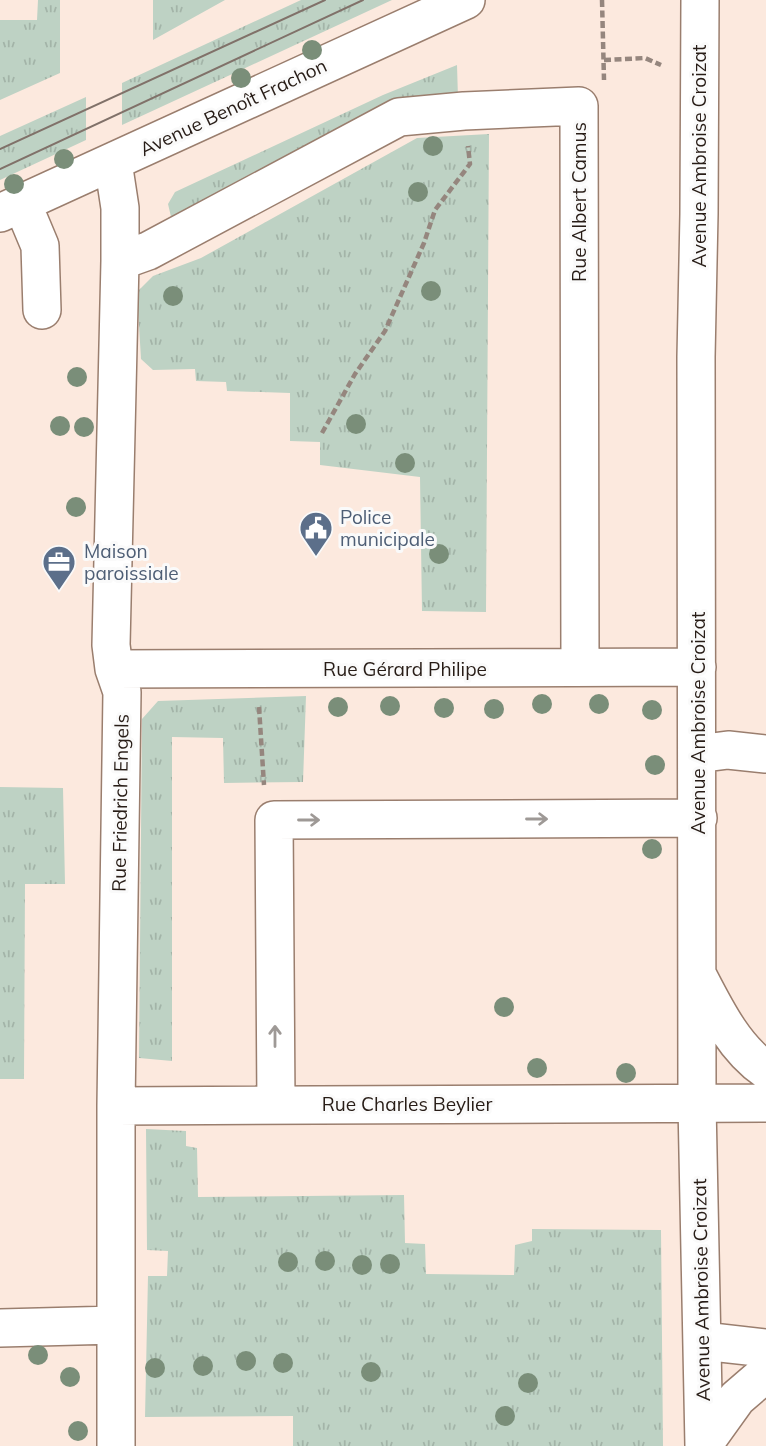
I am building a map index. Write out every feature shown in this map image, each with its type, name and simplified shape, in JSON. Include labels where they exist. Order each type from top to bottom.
[{"type":"street","name":"Avenue Benoît Frachon","points":[[11,208],[467,0]]},
{"type":"street","name":"Avenue Ambroise Croizat","points":[[700,0],[696,357],[697,1104],[704,1445]]},
{"type":"street","name":"Rue Albert Camus","points":[[120,261],[148,251],[399,117],[579,106],[580,667]]},
{"type":"street","name":"Rue Friedrich Engels","points":[[113,162],[120,208],[120,261],[111,632],[114,669],[122,692],[116,1105],[116,1446]]},
{"type":"street","points":[[11,208],[40,246],[41,310]]},
{"type":"street","name":"Rue Gérard Philipe","points":[[114,669],[696,667]]},
{"type":"street","points":[[697,754],[728,750],[766,754]]},
{"type":"street","points":[[276,1104],[274,820],[698,818]]},
{"type":"street","points":[[697,974],[720,1020],[748,1054],[766,1070]]},
{"type":"street","name":"Rue Charles Beylier","points":[[116,1105],[766,1103]]},
{"type":"street","points":[[0,1328],[116,1325]]},
{"type":"street","points":[[703,1341],[766,1348]]},
{"type":"street","points":[[704,1445],[737,1398],[766,1373]]},
{"type":"path","points":[[579,106],[604,104],[602,0]]},
{"type":"path","points":[[604,60],[645,58],[665,66]]},
{"type":"path","points":[[322,433],[355,374],[385,331],[424,243],[435,210],[470,163],[464,111]]},
{"type":"path","points":[[256,670],[264,786],[274,820]]},
{"type":"green space","points":[[38,0],[60,0],[60,73],[0,100],[0,20],[37,20]]},
{"type":"green space","points":[[153,0],[225,0],[153,40]]},
{"type":"green space","points":[[301,0],[392,0],[122,125],[122,83]]},
{"type":"green space","points":[[457,65],[458,98],[428,95],[394,101],[172,221],[168,204],[175,192],[383,95]]},
{"type":"green space","points":[[86,97],[86,140],[0,180],[0,136]]},
{"type":"green space","points":[[489,134],[486,612],[422,611],[420,477],[320,465],[320,442],[290,441],[290,393],[227,391],[226,382],[196,381],[195,369],[153,370],[141,359],[137,292],[153,276],[201,258],[417,138]]},
{"type":"green space","points":[[306,696],[303,782],[224,783],[223,738],[172,737],[172,1061],[139,1058],[142,719],[158,701]]},
{"type":"green space","points":[[0,787],[63,788],[65,884],[25,884],[24,1079],[0,1079]]},
{"type":"green space","points":[[146,1129],[186,1131],[186,1146],[197,1148],[198,1197],[404,1195],[405,1243],[425,1244],[426,1274],[514,1275],[515,1245],[532,1241],[532,1229],[661,1230],[663,1446],[293,1446],[293,1416],[145,1417],[148,1276],[167,1276],[168,1251],[147,1250]]},
{"type":"tram line","points":[[0,149],[325,0]]},
{"type":"tram line","points":[[0,169],[363,0]]},
{"type":"place","name":"Police municipale","points":[[316,558]]},
{"type":"place","name":"Maison paroissiale","points":[[59,592]]}]
